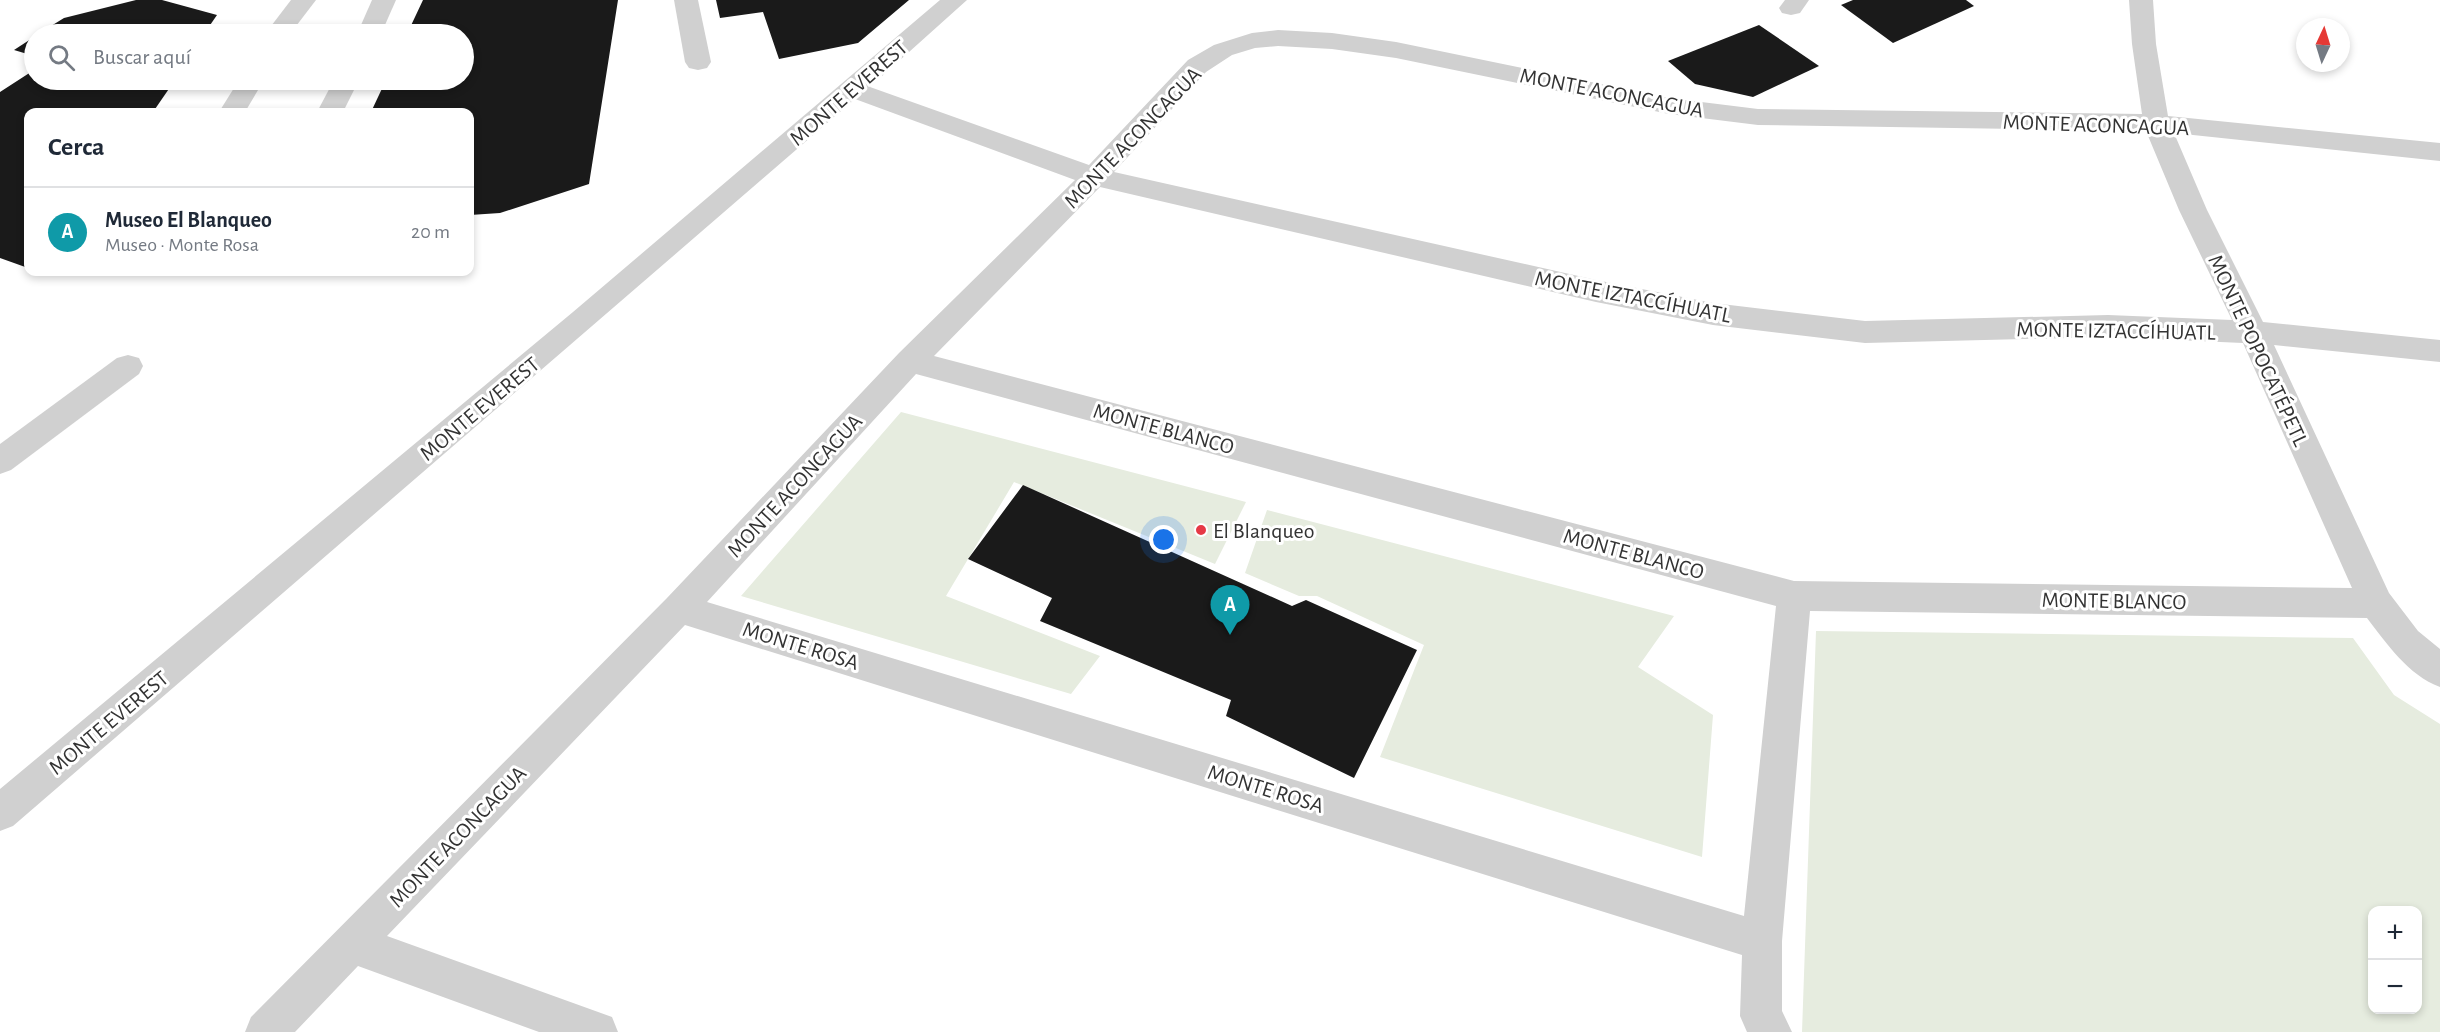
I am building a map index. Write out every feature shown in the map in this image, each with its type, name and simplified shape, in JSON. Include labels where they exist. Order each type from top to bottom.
[{"type":"street","points":[[285,24],[304,0]]},
{"type":"street","points":[[373,24],[384,0]]},
{"type":"street","points":[[686,0],[699,62]]},
{"type":"street","name":"MONTE EVEREST","points":[[0,813],[574,328],[955,0]]},
{"type":"street","name":"MONTE POPOCATÉPETL","points":[[2141,0],[2144,44],[2156,123],[2193,210],[2253,332],[2376,603],[2406,642],[2440,671]]},
{"type":"street","name":"MONTE ACONCAGUA","points":[[266,1032],[679,608],[910,361],[1094,177],[1197,66],[1223,50],[1252,41],[1278,38],[1332,41],[1396,50],[1669,106],[1758,117],[2156,123],[2440,152]]},
{"type":"street","name":"MONTE IZTACCÍHUATL","points":[[852,89],[1094,177],[1585,289],[1713,314],[1865,332],[2108,326],[2253,332],[2440,351]]},
{"type":"street","points":[[234,108],[245,90]]},
{"type":"street","points":[[332,108],[341,90]]},
{"type":"street","name":"MONTE BLANCO","points":[[910,361],[1794,596],[2376,603]]},
{"type":"street","points":[[0,461],[128,366]]},
{"type":"street","points":[[1771,1032],[1761,1016],[1762,941],[1794,596]]},
{"type":"street","name":"MONTE ROSA","points":[[679,608],[1762,941]]},
{"type":"street","points":[[352,944],[597,1032]]},
{"type":"shaded area","points":[[901,412],[1246,502],[1215,564],[1014,482],[946,596],[1100,656],[1071,694],[741,596]]},
{"type":"shaded area","points":[[1267,510],[1674,616],[1638,667],[1713,715],[1702,857],[1380,757],[1424,645],[1317,596],[1299,596],[1245,573]]},
{"type":"shaded area","points":[[1816,631],[2353,638],[2394,695],[2440,724],[2440,1032],[1802,1032]]},
{"type":"building","points":[[136,0],[162,0],[217,15],[211,24],[54,24],[64,18]]},
{"type":"building","points":[[423,0],[618,0],[589,184],[500,213],[474,215],[474,108],[373,108],[381,90],[474,90],[474,24],[412,24]]},
{"type":"building","points":[[716,0],[909,0],[858,43],[779,59],[763,12],[720,18]]},
{"type":"building","points":[[1853,0],[1966,0],[1974,6],[1893,43],[1841,5]]},
{"type":"building","points":[[1759,25],[1819,66],[1753,97],[1695,84],[1668,61]]},
{"type":"building","points":[[24,44],[24,53],[14,50]]},
{"type":"building","points":[[24,76],[24,90],[168,90],[156,108],[24,108],[24,267],[0,258],[0,92]]},
{"type":"building","points":[[1023,485],[1292,606],[1306,600],[1417,650],[1354,778],[1226,716],[1231,700],[1040,621],[1052,598],[968,559]]},
{"type":"place","name":"El Blanqueo","points":[[1201,530]]},
{"type":"place","name":"Museo El Blanqueo","points":[[1230,635]]}]
